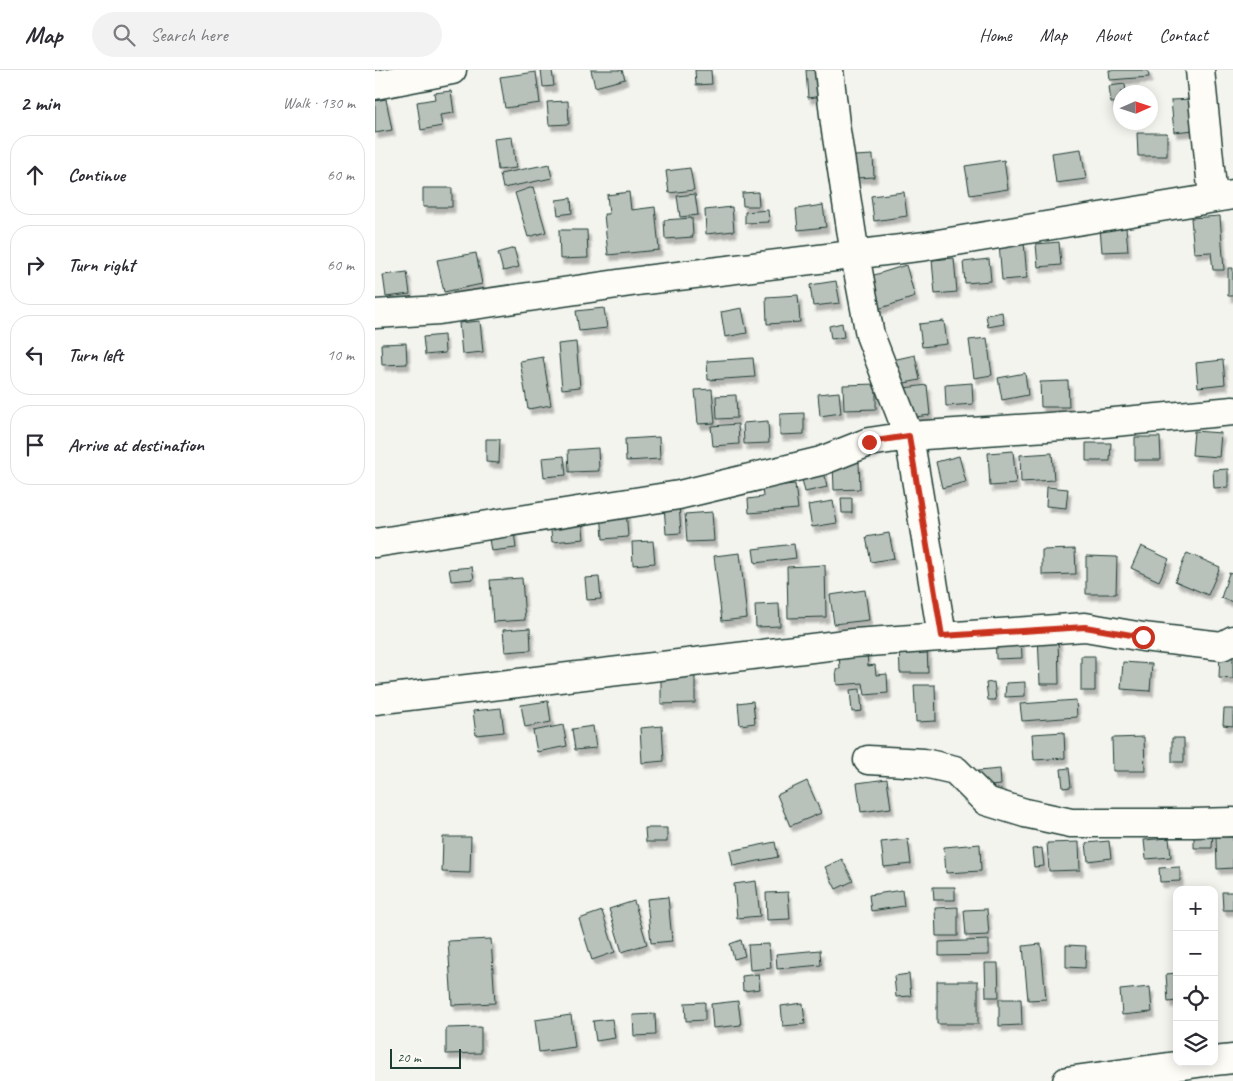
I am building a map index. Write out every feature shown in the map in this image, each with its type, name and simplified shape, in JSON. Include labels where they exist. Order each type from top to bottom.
[{"type":"street","points":[[375,85],[452,70]]},
{"type":"street","points":[[829,70],[835,124],[855,255],[870,335],[909,436],[942,636]]},
{"type":"street","points":[[375,314],[439,310],[645,280],[936,245],[1223,197],[1200,70]]},
{"type":"street","points":[[375,543],[679,495],[821,461],[869,442],[909,436],[1093,424],[1233,411]]},
{"type":"street","points":[[375,700],[854,643],[942,636],[1085,627],[1143,637],[1222,646],[1233,640]]},
{"type":"street","points":[[868,760],[924,763],[955,770],[986,801],[1025,814],[1071,823],[1233,822]]},
{"type":"street","points":[[1218,1060],[1233,1058]]},
{"type":"street","points":[[1067,1081],[1176,1066]]},
{"type":"building","points":[[541,70],[552,70],[554,86],[543,87]]},
{"type":"building","points":[[591,70],[622,70],[625,79],[595,87]]},
{"type":"building","points":[[695,70],[711,70],[712,84],[696,85]]},
{"type":"building","points":[[806,70],[820,70],[822,96],[808,98]]},
{"type":"building","points":[[1109,70],[1148,70],[1149,77],[1110,80]]},
{"type":"building","points":[[536,72],[540,103],[505,108],[500,77]]},
{"type":"building","points":[[1109,86],[1113,86],[1113,103],[1111,103]]},
{"type":"building","points":[[451,91],[454,113],[440,115],[442,126],[421,130],[417,102],[435,99],[434,93]]},
{"type":"building","points":[[386,99],[392,130],[375,133],[375,101]]},
{"type":"building","points":[[1192,99],[1195,130],[1174,132],[1171,100]]},
{"type":"building","points":[[568,101],[569,124],[549,125],[547,102]]},
{"type":"building","points":[[1137,133],[1167,133],[1167,156],[1138,156]]},
{"type":"building","points":[[512,137],[516,168],[498,170],[494,139]]},
{"type":"building","points":[[1081,149],[1086,179],[1056,183],[1052,153]]},
{"type":"building","points":[[873,155],[874,177],[856,178],[854,156]]},
{"type":"building","points":[[1004,160],[1008,189],[970,195],[965,166]]},
{"type":"building","points":[[549,164],[552,178],[503,188],[500,174]]},
{"type":"building","points":[[690,168],[694,190],[669,193],[666,171]]},
{"type":"building","points":[[533,187],[546,232],[528,237],[515,193]]},
{"type":"building","points":[[423,188],[452,188],[452,207],[423,207]]},
{"type":"building","points":[[629,192],[631,210],[655,207],[659,250],[608,255],[604,214],[609,214],[607,195]]},
{"type":"building","points":[[758,192],[759,206],[743,206],[742,193]]},
{"type":"building","points":[[904,192],[907,216],[874,221],[871,196]]},
{"type":"building","points":[[695,194],[698,215],[680,217],[677,196]]},
{"type":"building","points":[[571,198],[572,213],[558,215],[556,200]]},
{"type":"building","points":[[823,205],[826,227],[798,230],[796,209]]},
{"type":"building","points":[[732,207],[734,231],[706,234],[705,210]]},
{"type":"building","points":[[768,210],[769,222],[745,223],[745,212]]},
{"type":"building","points":[[1220,216],[1224,270],[1213,270],[1211,252],[1194,253],[1191,218]]},
{"type":"building","points":[[692,218],[693,237],[665,239],[664,220]]},
{"type":"building","points":[[1126,227],[1128,251],[1102,252],[1100,228]]},
{"type":"building","points":[[559,230],[587,230],[588,258],[560,259]]},
{"type":"building","points":[[1024,242],[1027,278],[1002,280],[999,244]]},
{"type":"building","points":[[1059,242],[1061,265],[1038,267],[1036,244]]},
{"type":"building","points":[[514,248],[519,267],[503,271],[498,253]]},
{"type":"building","points":[[476,253],[482,284],[444,292],[437,260]]},
{"type":"building","points":[[954,258],[957,292],[935,294],[932,260]]},
{"type":"building","points":[[989,259],[991,281],[965,283],[963,262]]},
{"type":"building","points":[[906,265],[915,297],[878,309],[868,277]]},
{"type":"building","points":[[1228,268],[1233,268],[1233,296],[1228,296]]},
{"type":"building","points":[[407,272],[410,294],[386,297],[383,275]]},
{"type":"building","points":[[836,281],[840,303],[813,306],[810,285]]},
{"type":"building","points":[[798,295],[800,322],[767,324],[766,297]]},
{"type":"building","points":[[604,308],[607,328],[579,331],[576,311]]},
{"type":"building","points":[[742,308],[747,333],[725,337],[721,312]]},
{"type":"building","points":[[1002,312],[1004,324],[988,327],[986,315]]},
{"type":"building","points":[[480,321],[483,352],[462,354],[459,323]]},
{"type":"building","points":[[944,321],[947,344],[922,347],[919,324]]},
{"type":"building","points":[[842,323],[844,337],[831,339],[829,326]]},
{"type":"building","points":[[444,335],[445,353],[425,355],[423,337]]},
{"type":"building","points":[[987,338],[992,375],[974,378],[969,340]]},
{"type":"building","points":[[576,342],[580,387],[562,389],[558,344]]},
{"type":"building","points":[[406,343],[407,364],[382,365],[381,344]]},
{"type":"building","points":[[915,355],[920,380],[894,385],[888,361]]},
{"type":"building","points":[[543,357],[551,405],[528,409],[520,361]]},
{"type":"building","points":[[753,358],[755,377],[708,380],[707,361]]},
{"type":"building","points":[[1223,360],[1225,384],[1198,387],[1196,363]]},
{"type":"building","points":[[1025,373],[1028,395],[1002,400],[998,378]]},
{"type":"building","points":[[1068,381],[1069,407],[1041,407],[1040,382]]},
{"type":"building","points":[[972,383],[973,404],[946,406],[945,385]]},
{"type":"building","points":[[876,384],[876,409],[844,410],[843,385]]},
{"type":"building","points":[[927,385],[930,415],[908,418],[904,388]]},
{"type":"building","points":[[712,389],[715,423],[698,424],[695,390]]},
{"type":"building","points":[[839,392],[841,413],[820,416],[818,394]]},
{"type":"building","points":[[736,395],[737,418],[717,419],[716,396]]},
{"type":"building","points":[[804,413],[804,434],[780,435],[780,414]]},
{"type":"building","points":[[768,421],[769,443],[744,444],[743,423]]},
{"type":"building","points":[[738,424],[739,444],[713,446],[711,426]]},
{"type":"building","points":[[1194,431],[1221,433],[1219,457],[1192,455]]},
{"type":"building","points":[[659,437],[660,459],[626,461],[625,439]]},
{"type":"building","points":[[1135,437],[1160,437],[1161,460],[1135,460]]},
{"type":"building","points":[[486,439],[500,439],[499,463],[486,462]]},
{"type":"building","points":[[1086,443],[1111,443],[1110,461],[1086,461]]},
{"type":"building","points":[[598,448],[599,471],[569,472],[568,450]]},
{"type":"building","points":[[1013,451],[1016,484],[990,486],[988,453]]},
{"type":"building","points":[[1052,453],[1054,480],[1021,482],[1020,455]]},
{"type":"building","points":[[564,456],[566,475],[544,477],[542,458]]},
{"type":"building","points":[[959,456],[966,482],[942,488],[936,462]]},
{"type":"building","points":[[859,462],[860,489],[834,490],[833,463]]},
{"type":"building","points":[[1228,469],[1228,487],[1214,488],[1213,470]]},
{"type":"building","points":[[824,470],[827,487],[805,492],[801,475]]},
{"type":"building","points":[[795,484],[798,509],[749,513],[748,499],[763,497],[762,487]]},
{"type":"building","points":[[1047,487],[1068,489],[1066,508],[1046,506]]},
{"type":"building","points":[[841,498],[852,498],[852,513],[842,513]]},
{"type":"building","points":[[833,501],[837,523],[812,527],[808,505]]},
{"type":"building","points":[[679,504],[681,533],[666,534],[664,505]]},
{"type":"building","points":[[581,506],[584,539],[552,542],[549,509]]},
{"type":"building","points":[[626,509],[628,537],[603,539],[601,511]]},
{"type":"building","points":[[712,512],[714,541],[687,542],[685,514]]},
{"type":"building","points":[[513,524],[516,548],[491,551],[487,527]]},
{"type":"building","points":[[889,533],[894,558],[871,562],[866,537]]},
{"type":"building","points":[[653,541],[655,563],[633,565],[632,542]]},
{"type":"building","points":[[794,544],[796,558],[755,563],[753,549]]},
{"type":"building","points":[[1141,546],[1169,559],[1159,581],[1131,568]]},
{"type":"building","points":[[1075,549],[1076,574],[1042,575],[1042,550]]},
{"type":"building","points":[[740,553],[747,618],[722,621],[714,556]]},
{"type":"building","points":[[1187,553],[1220,567],[1208,595],[1175,581]]},
{"type":"building","points":[[1086,556],[1117,557],[1116,594],[1086,594]]},
{"type":"building","points":[[825,565],[826,617],[788,618],[787,567]]},
{"type":"building","points":[[472,567],[474,579],[451,581],[449,569]]},
{"type":"building","points":[[1229,573],[1233,574],[1233,602],[1221,598]]},
{"type":"building","points":[[599,577],[601,599],[587,600],[585,578]]},
{"type":"building","points":[[522,578],[525,620],[493,622],[490,580]]},
{"type":"building","points":[[865,590],[869,620],[834,624],[830,595]]},
{"type":"building","points":[[779,604],[780,626],[756,627],[755,605]]},
{"type":"building","points":[[530,628],[531,650],[505,652],[503,630]]},
{"type":"building","points":[[1038,634],[1058,634],[1059,684],[1040,684]]},
{"type":"building","points":[[1021,635],[1022,658],[996,659],[995,636]]},
{"type":"building","points":[[927,645],[928,673],[900,673],[899,646]]},
{"type":"building","points":[[1220,651],[1233,652],[1233,679],[1219,678]]},
{"type":"building","points":[[867,652],[868,666],[875,665],[876,675],[887,674],[888,693],[865,695],[863,683],[837,685],[836,669],[840,669],[839,654]]},
{"type":"building","points":[[1081,656],[1095,656],[1095,691],[1081,691]]},
{"type":"building","points":[[1123,662],[1152,664],[1150,691],[1121,689]]},
{"type":"building","points":[[661,676],[695,676],[695,703],[661,704]]},
{"type":"building","points":[[994,682],[996,700],[988,700],[986,683]]},
{"type":"building","points":[[1025,682],[1025,696],[1005,697],[1006,683]]},
{"type":"building","points":[[914,685],[935,685],[936,721],[916,722]]},
{"type":"building","points":[[860,689],[862,711],[852,712],[850,690]]},
{"type":"building","points":[[1076,700],[1077,717],[1022,721],[1020,704]]},
{"type":"building","points":[[548,701],[551,722],[525,727],[521,705]]},
{"type":"building","points":[[753,701],[755,723],[740,725],[738,703]]},
{"type":"building","points":[[501,708],[504,732],[476,735],[473,711]]},
{"type":"building","points":[[1224,709],[1233,709],[1233,726],[1223,725]]},
{"type":"building","points":[[563,725],[567,746],[537,752],[533,731]]},
{"type":"building","points":[[593,726],[596,748],[575,750],[572,729]]},
{"type":"building","points":[[662,726],[664,761],[642,763],[640,728]]},
{"type":"building","points":[[1064,732],[1065,758],[1034,760],[1032,734]]},
{"type":"building","points":[[1144,737],[1145,771],[1113,771],[1112,738]]},
{"type":"building","points":[[1172,738],[1184,738],[1184,762],[1172,762]]},
{"type":"building","points":[[1069,768],[1071,787],[1063,788],[1061,769]]},
{"type":"building","points":[[1000,769],[1001,785],[979,787],[978,771]]},
{"type":"building","points":[[887,779],[891,808],[861,812],[857,783]]},
{"type":"building","points":[[807,781],[821,813],[790,826],[777,795]]},
{"type":"building","points":[[645,828],[667,828],[667,842],[646,842]]},
{"type":"building","points":[[1194,831],[1213,831],[1212,848],[1194,848]]},
{"type":"building","points":[[443,837],[471,837],[470,873],[442,872]]},
{"type":"building","points":[[1216,837],[1233,837],[1233,868],[1217,869]]},
{"type":"building","points":[[1169,838],[1171,857],[1146,859],[1144,840]]},
{"type":"building","points":[[908,839],[911,864],[884,867],[881,842]]},
{"type":"building","points":[[1109,841],[1111,858],[1088,861],[1086,843]]},
{"type":"building","points":[[775,842],[778,857],[733,866],[730,851]]},
{"type":"building","points":[[1079,842],[1080,870],[1049,871],[1047,843]]},
{"type":"building","points":[[980,844],[981,871],[946,873],[944,847]]},
{"type":"building","points":[[1042,848],[1044,866],[1034,867],[1032,849]]},
{"type":"building","points":[[842,859],[853,881],[836,889],[825,867]]},
{"type":"building","points":[[1180,867],[1180,881],[1160,882],[1159,868]]},
{"type":"building","points":[[756,881],[760,916],[737,918],[734,884]]},
{"type":"building","points":[[933,887],[955,887],[955,900],[934,900]]},
{"type":"building","points":[[902,890],[904,906],[871,911],[869,895]]},
{"type":"building","points":[[788,892],[790,919],[767,920],[766,893]]},
{"type":"building","points":[[1222,892],[1233,892],[1233,910],[1223,910]]},
{"type":"building","points":[[668,897],[672,941],[651,943],[647,899]]},
{"type":"building","points":[[634,901],[647,944],[622,952],[609,909]]},
{"type":"building","points":[[958,907],[958,936],[936,936],[935,908]]},
{"type":"building","points":[[987,909],[989,935],[966,936],[964,910]]},
{"type":"building","points":[[602,911],[615,952],[592,960],[579,919]]},
{"type":"building","points":[[491,939],[495,1003],[452,1005],[448,941]]},
{"type":"building","points":[[741,940],[745,956],[734,959],[730,944]]},
{"type":"building","points":[[989,940],[989,955],[939,956],[939,942]]},
{"type":"building","points":[[769,944],[771,968],[750,970],[748,945]]},
{"type":"building","points":[[1041,944],[1046,999],[1028,1000],[1023,946]]},
{"type":"building","points":[[1066,945],[1086,946],[1085,968],[1066,967]]},
{"type":"building","points":[[820,950],[821,965],[777,969],[776,954]]},
{"type":"building","points":[[985,963],[998,963],[999,997],[986,997]]},
{"type":"building","points":[[1173,973],[1173,1001],[1168,1002],[1166,974]]},
{"type":"building","points":[[758,974],[760,989],[743,991],[742,976]]},
{"type":"building","points":[[909,974],[911,996],[896,997],[894,976]]},
{"type":"building","points":[[937,981],[978,981],[978,1024],[937,1024]]},
{"type":"building","points":[[1150,987],[1152,1012],[1122,1015],[1120,990]]},
{"type":"building","points":[[999,999],[1021,999],[1022,1025],[999,1026]]},
{"type":"building","points":[[738,1001],[741,1025],[713,1028],[711,1004]]},
{"type":"building","points":[[705,1002],[705,1020],[686,1021],[685,1003]]},
{"type":"building","points":[[803,1003],[805,1024],[783,1026],[781,1006]]},
{"type":"building","points":[[655,1014],[656,1035],[634,1036],[633,1015]]},
{"type":"building","points":[[571,1015],[575,1047],[539,1052],[535,1020]]},
{"type":"building","points":[[612,1019],[615,1038],[596,1041],[593,1021]]},
{"type":"building","points":[[481,1027],[481,1053],[446,1054],[446,1028]]},
{"type":"route","points":[[869,442],[909,436],[942,636],[1085,627],[1143,637]]}]
